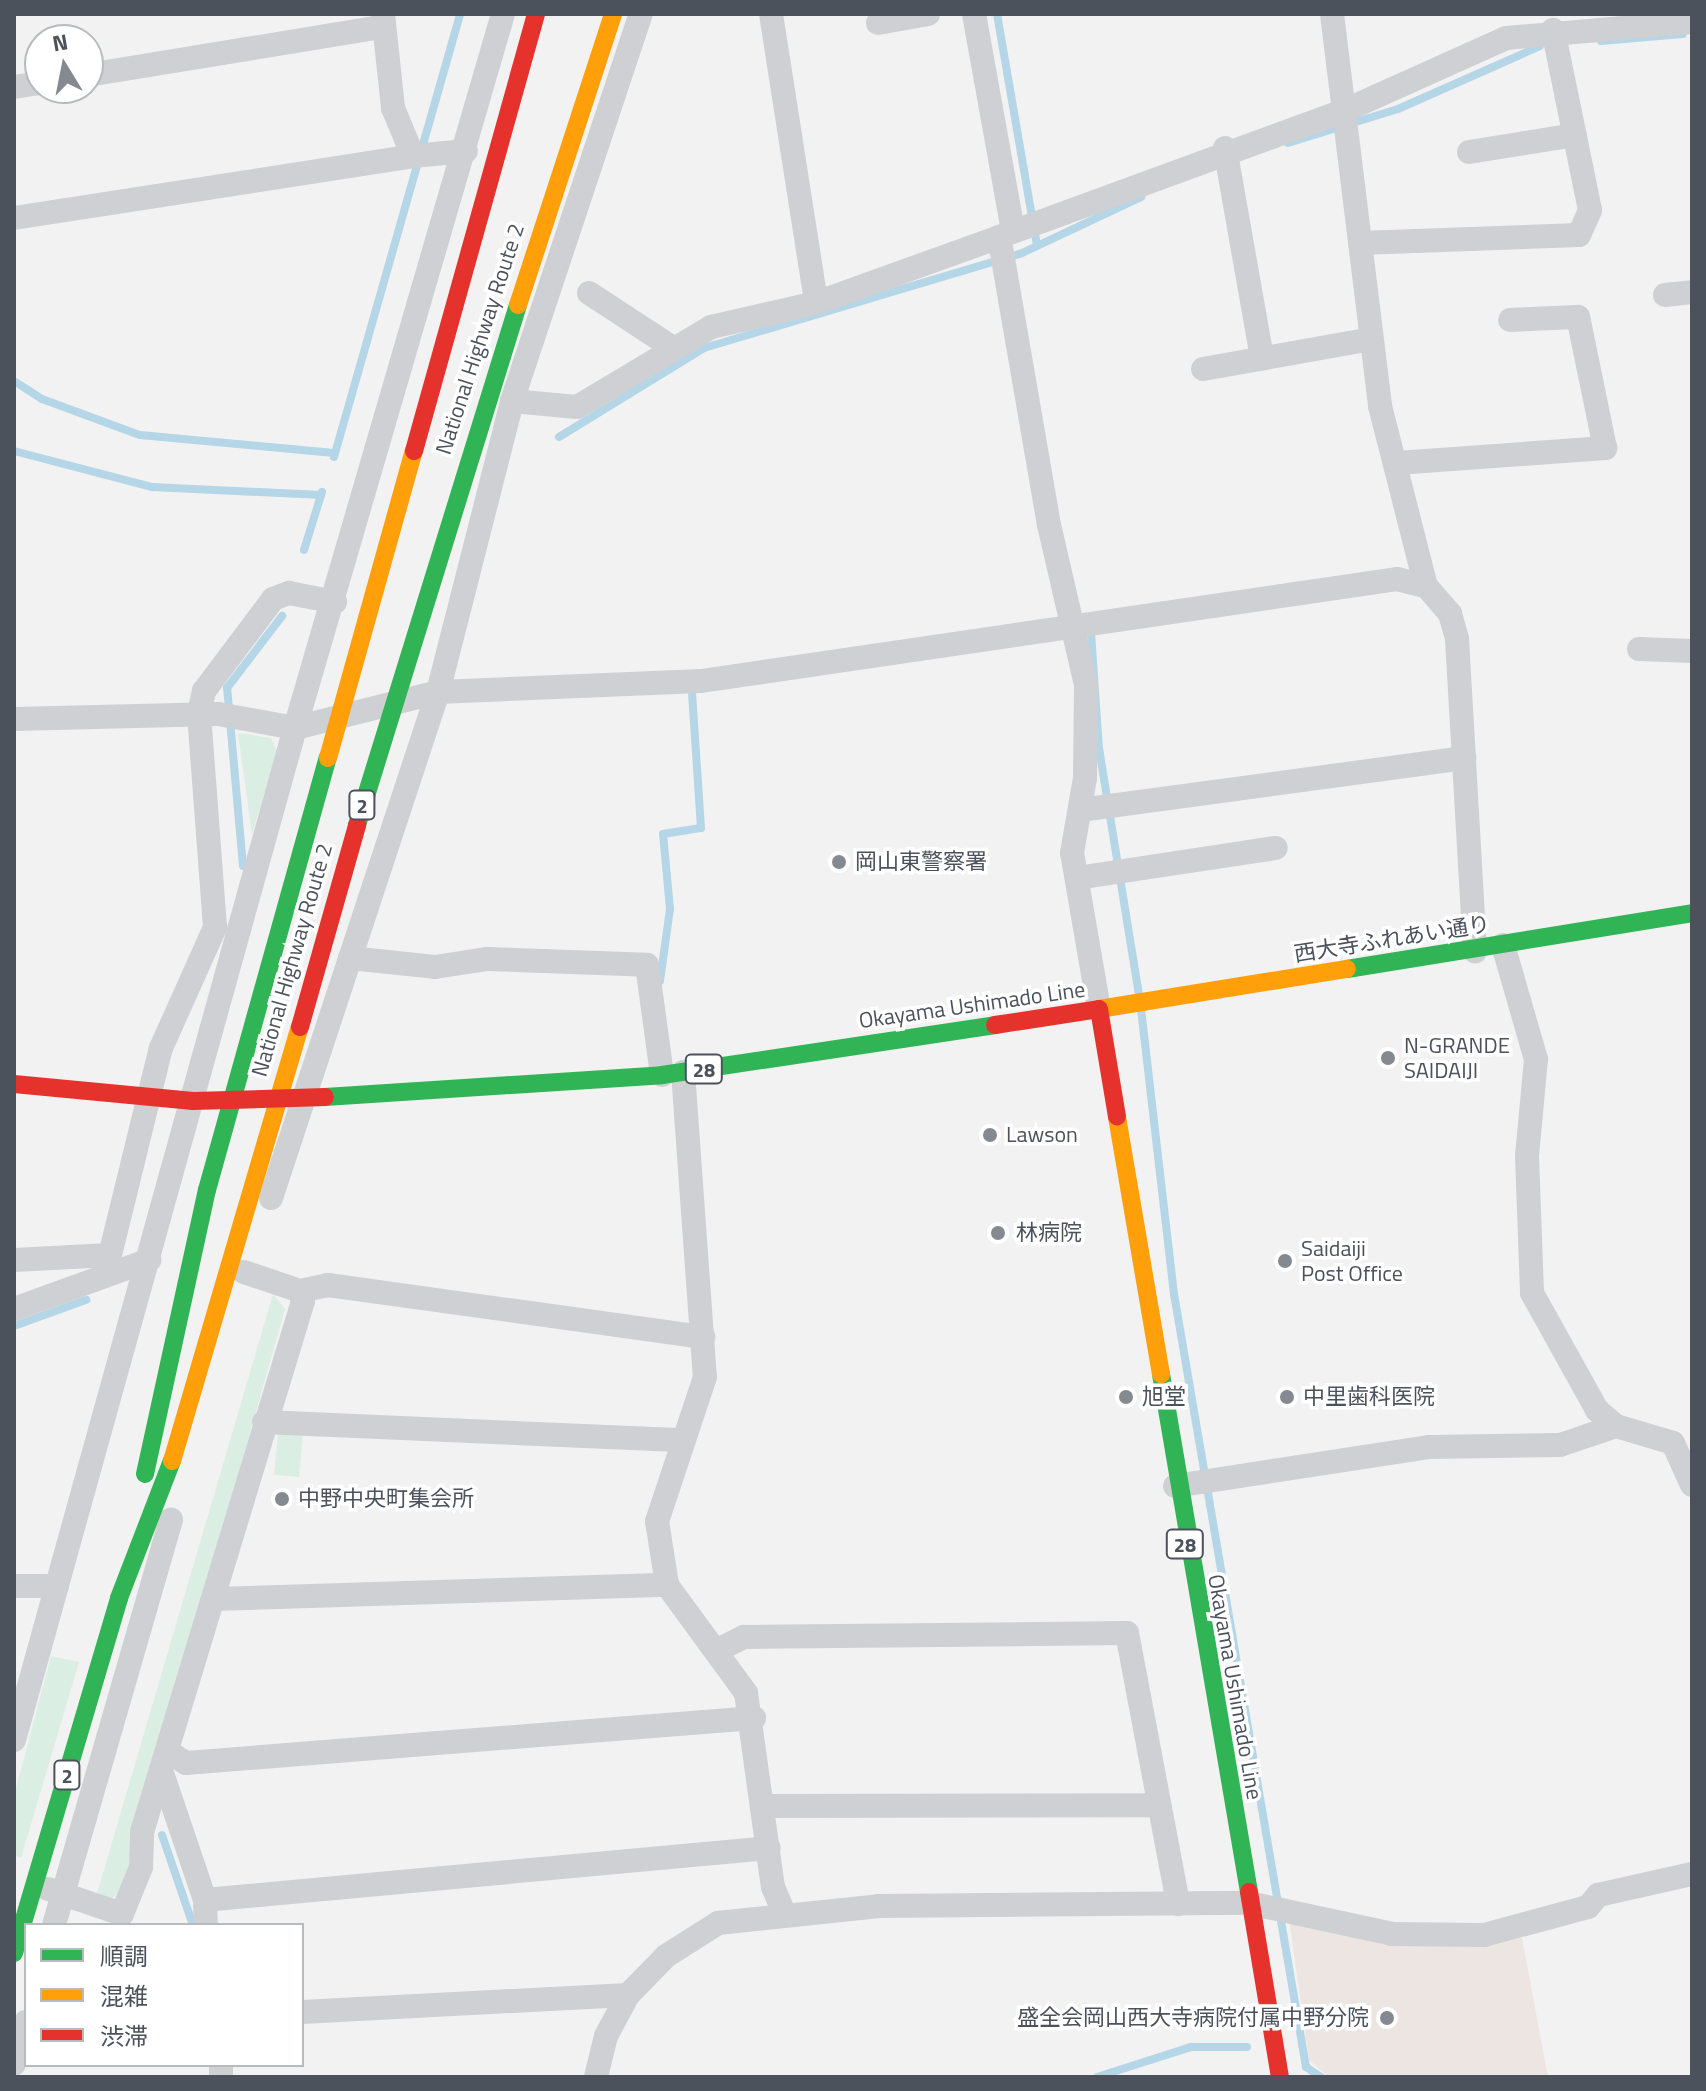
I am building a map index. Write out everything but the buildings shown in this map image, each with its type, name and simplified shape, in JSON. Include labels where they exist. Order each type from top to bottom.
[{"type":"main road","points":[[466,151],[538,14]]},
{"type":"main road","name":"National Highway Route 2","points":[[14,1953],[119,1598],[207,1190],[538,14]]},
{"type":"main road","points":[[570,222],[593,14]]},
{"type":"main road","name":"National Highway Route 2","points":[[119,1598],[186,1426],[413,630],[613,14]]},
{"type":"main road","name":"西大寺ふれあい通り","points":[[1099,1009],[1475,951],[1692,913]]},
{"type":"main road","name":"Okayama Ushimado Line","points":[[14,1084],[193,1101],[306,1099],[673,1074],[1099,1009],[1195,1483],[1270,1906],[1280,2077]]},
{"type":"street","points":[[14,1740],[24,1667],[57,1586],[295,728],[335,602],[503,14]]},
{"type":"street","points":[[55,1923],[244,1272],[306,1099],[438,692],[512,401],[641,14]]},
{"type":"street","points":[[771,14],[816,303]]},
{"type":"street","points":[[878,23],[928,14]]},
{"type":"street","points":[[974,14],[1014,239],[1049,525],[1086,685],[1099,807],[1077,878],[1099,1009]]},
{"type":"street","points":[[1332,14],[1371,339],[1426,586],[1450,614],[1457,639],[1475,951]]},
{"type":"street","points":[[104,72],[382,20],[393,108],[416,156]]},
{"type":"street","points":[[512,401],[577,407],[711,327],[816,303],[1014,239],[1227,158],[1347,121],[1504,26],[1555,39],[1652,20],[1692,22]]},
{"type":"street","points":[[1360,243],[1579,235],[1590,210],[1555,39]]},
{"type":"street","points":[[1469,152],[1575,135]]},
{"type":"street","points":[[14,218],[466,151]]},
{"type":"street","points":[[1227,158],[1262,357]]},
{"type":"street","points":[[1665,295],[1692,292]]},
{"type":"street","points":[[589,293],[673,348]]},
{"type":"street","points":[[1397,463],[1605,448],[1578,317],[1510,320]]},
{"type":"street","points":[[1203,369],[1371,339]]},
{"type":"street","points":[[14,719],[219,715],[295,728],[438,692],[701,681],[1397,579],[1426,586]]},
{"type":"street","points":[[14,1260],[110,1255],[161,1048],[215,927],[219,715],[216,667],[273,599],[289,593],[335,602]]},
{"type":"street","points":[[1639,649],[1692,651]]},
{"type":"street","points":[[1099,807],[1465,758]]},
{"type":"street","points":[[1077,878],[1276,848]]},
{"type":"street","points":[[1503,945],[1536,1059],[1527,1156],[1532,1293],[1597,1410],[1616,1426],[1673,1443],[1692,1485]]},
{"type":"street","points":[[350,958],[435,967],[487,959],[647,965],[673,1074],[705,1377],[657,1521],[667,1585],[720,1649],[754,1718],[769,1848],[784,1913]]},
{"type":"street","points":[[14,1309],[149,1260]]},
{"type":"street","points":[[244,1272],[300,1291],[328,1285],[703,1337]]},
{"type":"street","points":[[14,1876],[122,1914],[300,1291]]},
{"type":"street","points":[[264,1422],[684,1440]]},
{"type":"street","points":[[1195,1483],[1430,1447],[1560,1445],[1616,1426]]},
{"type":"street","points":[[213,1599],[667,1585]]},
{"type":"street","points":[[14,1586],[57,1586]]},
{"type":"street","points":[[720,1649],[744,1637],[1127,1633],[1178,1904]]},
{"type":"street","points":[[166,1765],[754,1718]]},
{"type":"street","points":[[166,1765],[205,1900],[206,1923]]},
{"type":"street","points":[[764,1806],[1159,1805]]},
{"type":"street","points":[[205,1900],[769,1848]]},
{"type":"street","points":[[596,2077],[606,2036],[628,1995],[666,1956],[718,1923],[784,1913],[1178,1904],[1270,1906],[1392,1934],[1484,1935],[1588,1907],[1598,1895],[1692,1874]]},
{"type":"street","points":[[304,2012],[628,1995]]},
{"type":"street","points":[[14,2064],[24,2029]]},
{"type":"shaded area","points":[[1289,1919],[1487,1942],[1522,1938],[1548,2077],[1329,2077],[1309,2060]]},
{"type":"green space","points":[[238,733],[271,738],[277,751],[252,834]]},
{"type":"green space","points":[[273,1294],[285,1309],[121,1891],[107,1902],[96,1897]]},
{"type":"green space","points":[[278,1431],[303,1433],[299,1477],[274,1475]]},
{"type":"green space","points":[[51,1656],[79,1662],[21,1858],[14,1855],[14,1796]]},
{"type":"waterway","points":[[334,457],[460,14]]},
{"type":"waterway","points":[[997,14],[1037,246]]},
{"type":"waterway","points":[[1601,41],[1683,34]]},
{"type":"waterway","points":[[1288,143],[1398,109],[1540,46]]},
{"type":"waterway","points":[[559,437],[704,348],[1022,253],[1141,197]]},
{"type":"waterway","points":[[14,381],[42,399],[140,435],[334,453]]},
{"type":"waterway","points":[[14,451],[152,487],[321,495]]},
{"type":"waterway","points":[[304,550],[322,492]]},
{"type":"waterway","points":[[243,866],[227,688],[282,616]]},
{"type":"waterway","points":[[1091,632],[1099,748],[1139,995]]},
{"type":"waterway","points":[[660,981],[670,909],[663,834],[701,828],[692,694]]},
{"type":"waterway","points":[[1141,1009],[1174,1294],[1306,2067],[1321,2077]]},
{"type":"waterway","points":[[14,1326],[86,1300]]},
{"type":"waterway","points":[[162,1835],[192,1923]]},
{"type":"waterway","points":[[1097,2077],[1191,2047],[1247,2047]]},
{"type":"traffic: fast","points":[[357,825],[518,305]]},
{"type":"traffic: fast","points":[[145,1474],[207,1190],[328,758]]},
{"type":"traffic: fast","points":[[1347,969],[1692,913]]},
{"type":"traffic: fast","points":[[325,1097],[662,1075],[995,1025]]},
{"type":"traffic: fast","points":[[1161,1374],[1249,1892]]},
{"type":"traffic: fast","points":[[14,1953],[119,1598],[172,1461]]},
{"type":"traffic: slow","points":[[518,305],[613,14]]},
{"type":"traffic: slow","points":[[328,758],[414,451]]},
{"type":"traffic: slow","points":[[1099,1009],[1347,969]]},
{"type":"traffic: slow","points":[[172,1461],[300,1027]]},
{"type":"traffic: slow","points":[[1117,1117],[1161,1374]]},
{"type":"traffic: jam","points":[[414,451],[536,14]]},
{"type":"traffic: jam","points":[[300,1027],[357,825]]},
{"type":"traffic: jam","points":[[995,1025],[1099,1009],[1117,1117]]},
{"type":"traffic: jam","points":[[14,1084],[193,1101],[325,1097]]},
{"type":"traffic: jam","points":[[1249,1892],[1280,2077]]},
{"type":"place","name":"岡山東警察署","points":[[839,862]]},
{"type":"place","name":"N-GRANDE SAIDAIJI","points":[[1388,1058]]},
{"type":"place","name":"Lawson","points":[[990,1135]]},
{"type":"place","name":"林病院","points":[[998,1233]]},
{"type":"place","name":"Saidaiji Post Office","points":[[1285,1261]]},
{"type":"place","name":"旭堂","points":[[1126,1397]]},
{"type":"place","name":"中里歯科医院","points":[[1287,1397]]},
{"type":"place","name":"中野中央町集会所","points":[[282,1499]]},
{"type":"place","name":"盛全会岡山西大寺病院付属中野分院","points":[[1387,2018]]}]
